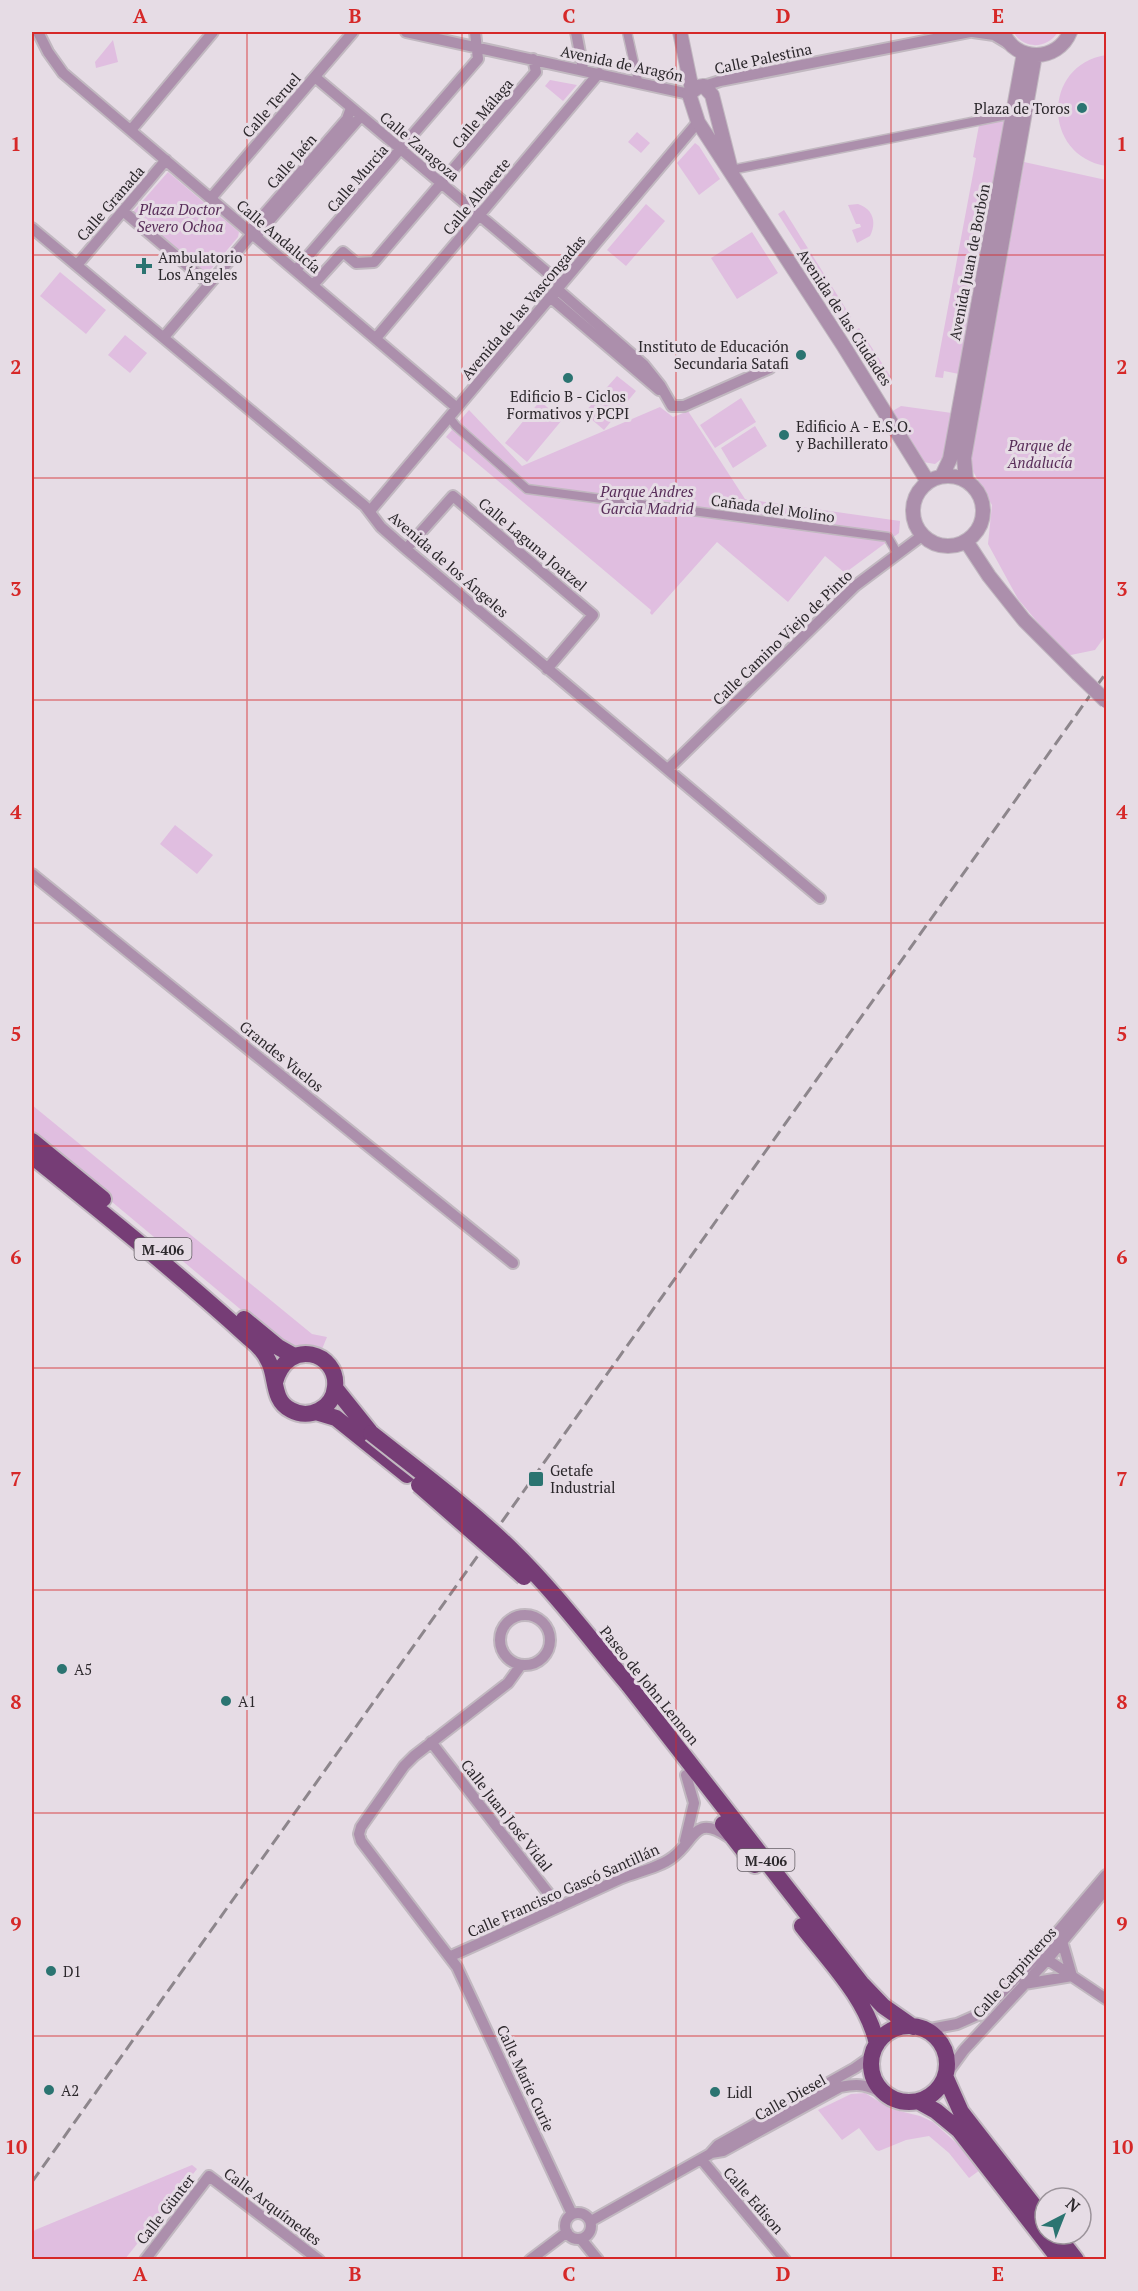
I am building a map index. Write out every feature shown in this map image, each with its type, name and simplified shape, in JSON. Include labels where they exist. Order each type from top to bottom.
[{"type":"highway","name":"M-406","points":[[32,1141],[264,1336],[294,1356],[312,1355],[325,1362],[332,1370],[335,1388]]},
{"type":"highway","name":"M-406","points":[[32,1156],[250,1338],[267,1357],[277,1395],[289,1410],[299,1414],[316,1412]]},
{"type":"highway","points":[[275,1382],[279,1369],[294,1356]]},
{"type":"highway","points":[[316,1412],[325,1407],[332,1398],[335,1388]]},
{"type":"highway","name":"Paseo de John Lennon","points":[[335,1388],[367,1435]]},
{"type":"highway","name":"Paseo de John Lennon","points":[[316,1412],[336,1419],[367,1435],[482,1522],[537,1575],[861,1983],[882,2006],[919,2028]]},
{"type":"highway","name":"Paseo de John Lennon","points":[[624,1687],[686,1775],[856,1997],[867,2016],[874,2050]]},
{"type":"highway","points":[[874,2050],[890,2031],[901,2027],[919,2028]]},
{"type":"highway","name":"M-406","points":[[919,2028],[937,2039],[943,2049],[945,2076],[961,2112],[1033,2213]]},
{"type":"highway","name":"M-406","points":[[874,2050],[872,2073],[879,2088],[885,2094],[901,2101],[918,2101],[936,2111],[959,2130],[1033,2216]]},
{"type":"highway","points":[[918,2101],[932,2094],[945,2076]]},
{"type":"highway","points":[[1066,2246],[1076,2259]]},
{"type":"street","name":"Calle Andalucía","points":[[38,32],[48,52],[63,73],[457,408]]},
{"type":"street","points":[[131,130],[213,32]]},
{"type":"street","name":"Calle Teruel","points":[[211,198],[353,32]]},
{"type":"street","name":"Avenida de Aragón","points":[[406,32],[427,34],[638,81],[695,90]]},
{"type":"street","points":[[475,32],[477,46]]},
{"type":"street","points":[[576,32],[583,69]]},
{"type":"street","points":[[627,32],[638,81]]},
{"type":"street","name":"Avenida de las Ciudades","points":[[680,32],[695,90],[701,125],[928,482]]},
{"type":"street","name":"Calle Palestina","points":[[695,90],[731,79],[922,36],[971,32],[999,37],[1024,52]]},
{"type":"street","points":[[1003,32],[1024,52],[1049,53],[1057,49],[1070,32]]},
{"type":"street","name":"Calle Murcia","points":[[296,270],[478,59],[477,46]]},
{"type":"street","name":"Avenida Juan de Borbón","points":[[942,476],[950,459],[1024,52]]},
{"type":"street","name":"Avenida Juan de Borbón","points":[[966,480],[964,458],[1024,52]]},
{"type":"street","name":"Calle Málaga","points":[[441,184],[536,72],[533,59]]},
{"type":"street","name":"Calle Albacete","points":[[376,338],[599,73]]},
{"type":"street","name":"Calle Zaragoza","points":[[315,77],[479,216],[642,377],[664,393],[672,406],[684,406],[770,368]]},
{"type":"street","name":"Avenida de las Ciudades","points":[[695,90],[714,102],[731,170]]},
{"type":"street","name":"Calle Jaén","points":[[252,234],[347,119],[351,108]]},
{"type":"street","points":[[731,170],[1007,115],[1014,111]]},
{"type":"street","name":"Calle Jaén","points":[[252,234],[361,116]]},
{"type":"street","points":[[701,125],[716,127],[719,124]]},
{"type":"street","name":"Avenida de las Vascongadas","points":[[370,511],[556,290],[701,125]]},
{"type":"street","name":"Calle Granada","points":[[77,265],[166,160]]},
{"type":"street","points":[[313,285],[343,252],[356,263],[374,262],[441,184]]},
{"type":"street","points":[[123,211],[209,284]]},
{"type":"street","name":"Avenida de los Ángeles","points":[[32,228],[370,511],[381,526],[406,549],[820,898]]},
{"type":"street","points":[[164,337],[252,234]]},
{"type":"street","name":"Cañada del Molino","points":[[449,417],[526,489],[888,537],[897,553]]},
{"type":"street","points":[[950,475],[966,480],[981,497],[984,508],[983,519],[978,529],[966,541],[951,546],[931,541],[917,526],[914,504],[918,494],[928,482],[942,476],[950,475]]},
{"type":"street","name":"Calle Laguna Joatzel","points":[[406,549],[453,496],[462,503],[593,615],[547,669]]},
{"type":"street","name":"Calle Camino Viejo de Pinto","points":[[668,769],[855,586],[923,535]]},
{"type":"street","points":[[966,541],[989,576],[1024,620],[1107,701]]},
{"type":"street","name":"Grandes Vuelos","points":[[32,874],[513,1263]]},
{"type":"street","points":[[431,1742],[508,1683],[520,1665],[537,1662],[548,1650],[549,1634],[546,1626],[532,1616],[516,1617],[509,1621],[501,1634],[502,1650],[507,1657],[520,1665]]},
{"type":"street","name":"Calle Marie Curie","points":[[431,1742],[404,1766],[361,1827],[359,1834],[361,1841],[450,1956],[572,2214]]},
{"type":"street","name":"Calle Juan José Vidal","points":[[431,1742],[559,1907]]},
{"type":"street","points":[[683,1847],[694,1803],[686,1775]]},
{"type":"street","name":"Calle Francisco Gascó Santillán","points":[[450,1956],[625,1877],[673,1858],[693,1834],[703,1828],[717,1829],[738,1843]]},
{"type":"street","name":"Calle Carpinteros","points":[[945,2076],[964,2050],[1023,1984],[1107,1875]]},
{"type":"street","name":"Calle Carpinteros","points":[[919,2028],[957,2024],[982,2013],[1062,1941],[1107,1889]]},
{"type":"street","points":[[1062,1941],[1072,1976]]},
{"type":"street","points":[[1043,1957],[1107,2000]]},
{"type":"street","points":[[1023,1984],[1072,1976]]},
{"type":"street","name":"Calle Diesel","points":[[591,2221],[706,2156],[718,2145],[855,2068],[874,2050]]},
{"type":"street","name":"Calle Diesel","points":[[706,2156],[723,2151],[840,2087],[856,2084],[868,2086],[885,2094]]},
{"type":"street","name":"Calle Edison","points":[[706,2156],[719,2183],[751,2216],[785,2259]]},
{"type":"street","name":"Calle Günter","points":[[145,2259],[209,2176]]},
{"type":"street","name":"Calle Arquímedes","points":[[209,2176],[319,2259]]},
{"type":"street","points":[[572,2214],[585,2214],[591,2221],[589,2234],[581,2239],[573,2238],[567,2232],[566,2222],[572,2214]]},
{"type":"street","points":[[530,2259],[567,2232]]},
{"type":"street","points":[[581,2239],[598,2259]]},
{"type":"green space","points":[[1013,32],[1058,32],[1048,42],[1036,45],[1023,42]]},
{"type":"green space","points":[[113,40],[118,62],[96,68],[95,62]]},
{"type":"green space","name":"Plaza de Toros","points":[[1106,55],[1106,166],[1085,158],[1070,145],[1061,129],[1058,110],[1061,92],[1070,75],[1085,62]]},
{"type":"green space","points":[[550,80],[577,85],[563,101],[545,86]]},
{"type":"green space","points":[[1007,115],[959,374],[944,371],[943,378],[935,377],[976,158],[973,157],[980,120]]},
{"type":"green space","points":[[637,132],[650,143],[641,153],[628,142]]},
{"type":"green space","points":[[695,143],[720,179],[699,195],[677,163]]},
{"type":"green space","name":"Parque de Andalucía","points":[[1024,162],[1106,180],[1106,635],[1095,650],[1066,656],[1018,599],[988,544],[992,505],[970,466]]},
{"type":"green space","name":"Plaza Doctor Severo Ochoa","points":[[168,172],[239,232],[238,237],[207,274],[132,213]]},
{"type":"green space","points":[[646,204],[665,221],[626,266],[607,250]]},
{"type":"green space","points":[[858,204],[870,213],[873,226],[870,236],[857,243],[852,230],[861,227],[860,224],[856,224],[848,205]]},
{"type":"green space","points":[[784,210],[851,317],[846,321],[778,214]]},
{"type":"green space","points":[[752,232],[778,273],[737,299],[711,258]]},
{"type":"green space","points":[[60,272],[106,310],[86,334],[40,296]]},
{"type":"green space","points":[[859,328],[891,377],[883,377],[854,332]]},
{"type":"green space","points":[[125,335],[147,353],[130,373],[108,355]]},
{"type":"green space","points":[[617,376],[636,391],[604,430],[584,413]]},
{"type":"green space","points":[[741,398],[756,422],[715,448],[700,425]]},
{"type":"green space","points":[[540,401],[562,420],[527,462],[505,443]]},
{"type":"green space","points":[[901,406],[952,413],[944,457],[935,464],[923,462],[891,412]]},
{"type":"green space","name":"Parque Andres Garcia Madrid","points":[[660,407],[673,417],[688,411],[745,499],[900,521],[899,533],[845,573],[825,556],[788,602],[717,542],[652,615],[651,610],[446,437],[469,410],[522,466]]},
{"type":"green space","points":[[755,426],[767,446],[733,468],[721,448]]},
{"type":"green space","points":[[175,825],[213,855],[197,874],[160,844]]},
{"type":"green space","points":[[32,1105],[312,1334],[327,1337],[322,1349],[297,1346],[270,1334],[32,1135]]},
{"type":"green space","points":[[865,2093],[891,2109],[920,2116],[933,2122],[963,2149],[980,2170],[969,2178],[949,2153],[929,2136],[906,2140],[879,2151],[859,2128],[842,2140],[818,2110],[851,2094]]},
{"type":"green space","points":[[192,2165],[197,2169],[125,2259],[32,2259],[32,2234],[35,2230]]},
{"type":"railway","points":[[32,2182],[1106,673]]},
{"type":"place","name":"Plaza de Toros","points":[[1082,108]]},
{"type":"place","name":"Ambulatorio Los Ángeles","points":[[144,266]]},
{"type":"place","name":"Instituto de Educación Secundaria Satafi","points":[[801,355]]},
{"type":"place","name":"Edificio B - Ciclos Formativos y PCPI","points":[[568,378]]},
{"type":"place","name":"Edificio A - E.S.O. y Bachillerato","points":[[784,435]]},
{"type":"place","name":"Getafe Industrial","points":[[536,1479]]},
{"type":"place","name":"A5","points":[[62,1669]]},
{"type":"place","name":"A1","points":[[226,1701]]},
{"type":"place","name":"D1","points":[[51,1971]]},
{"type":"place","name":"A2","points":[[49,2090]]},
{"type":"place","name":"Lidl","points":[[715,2092]]}]
